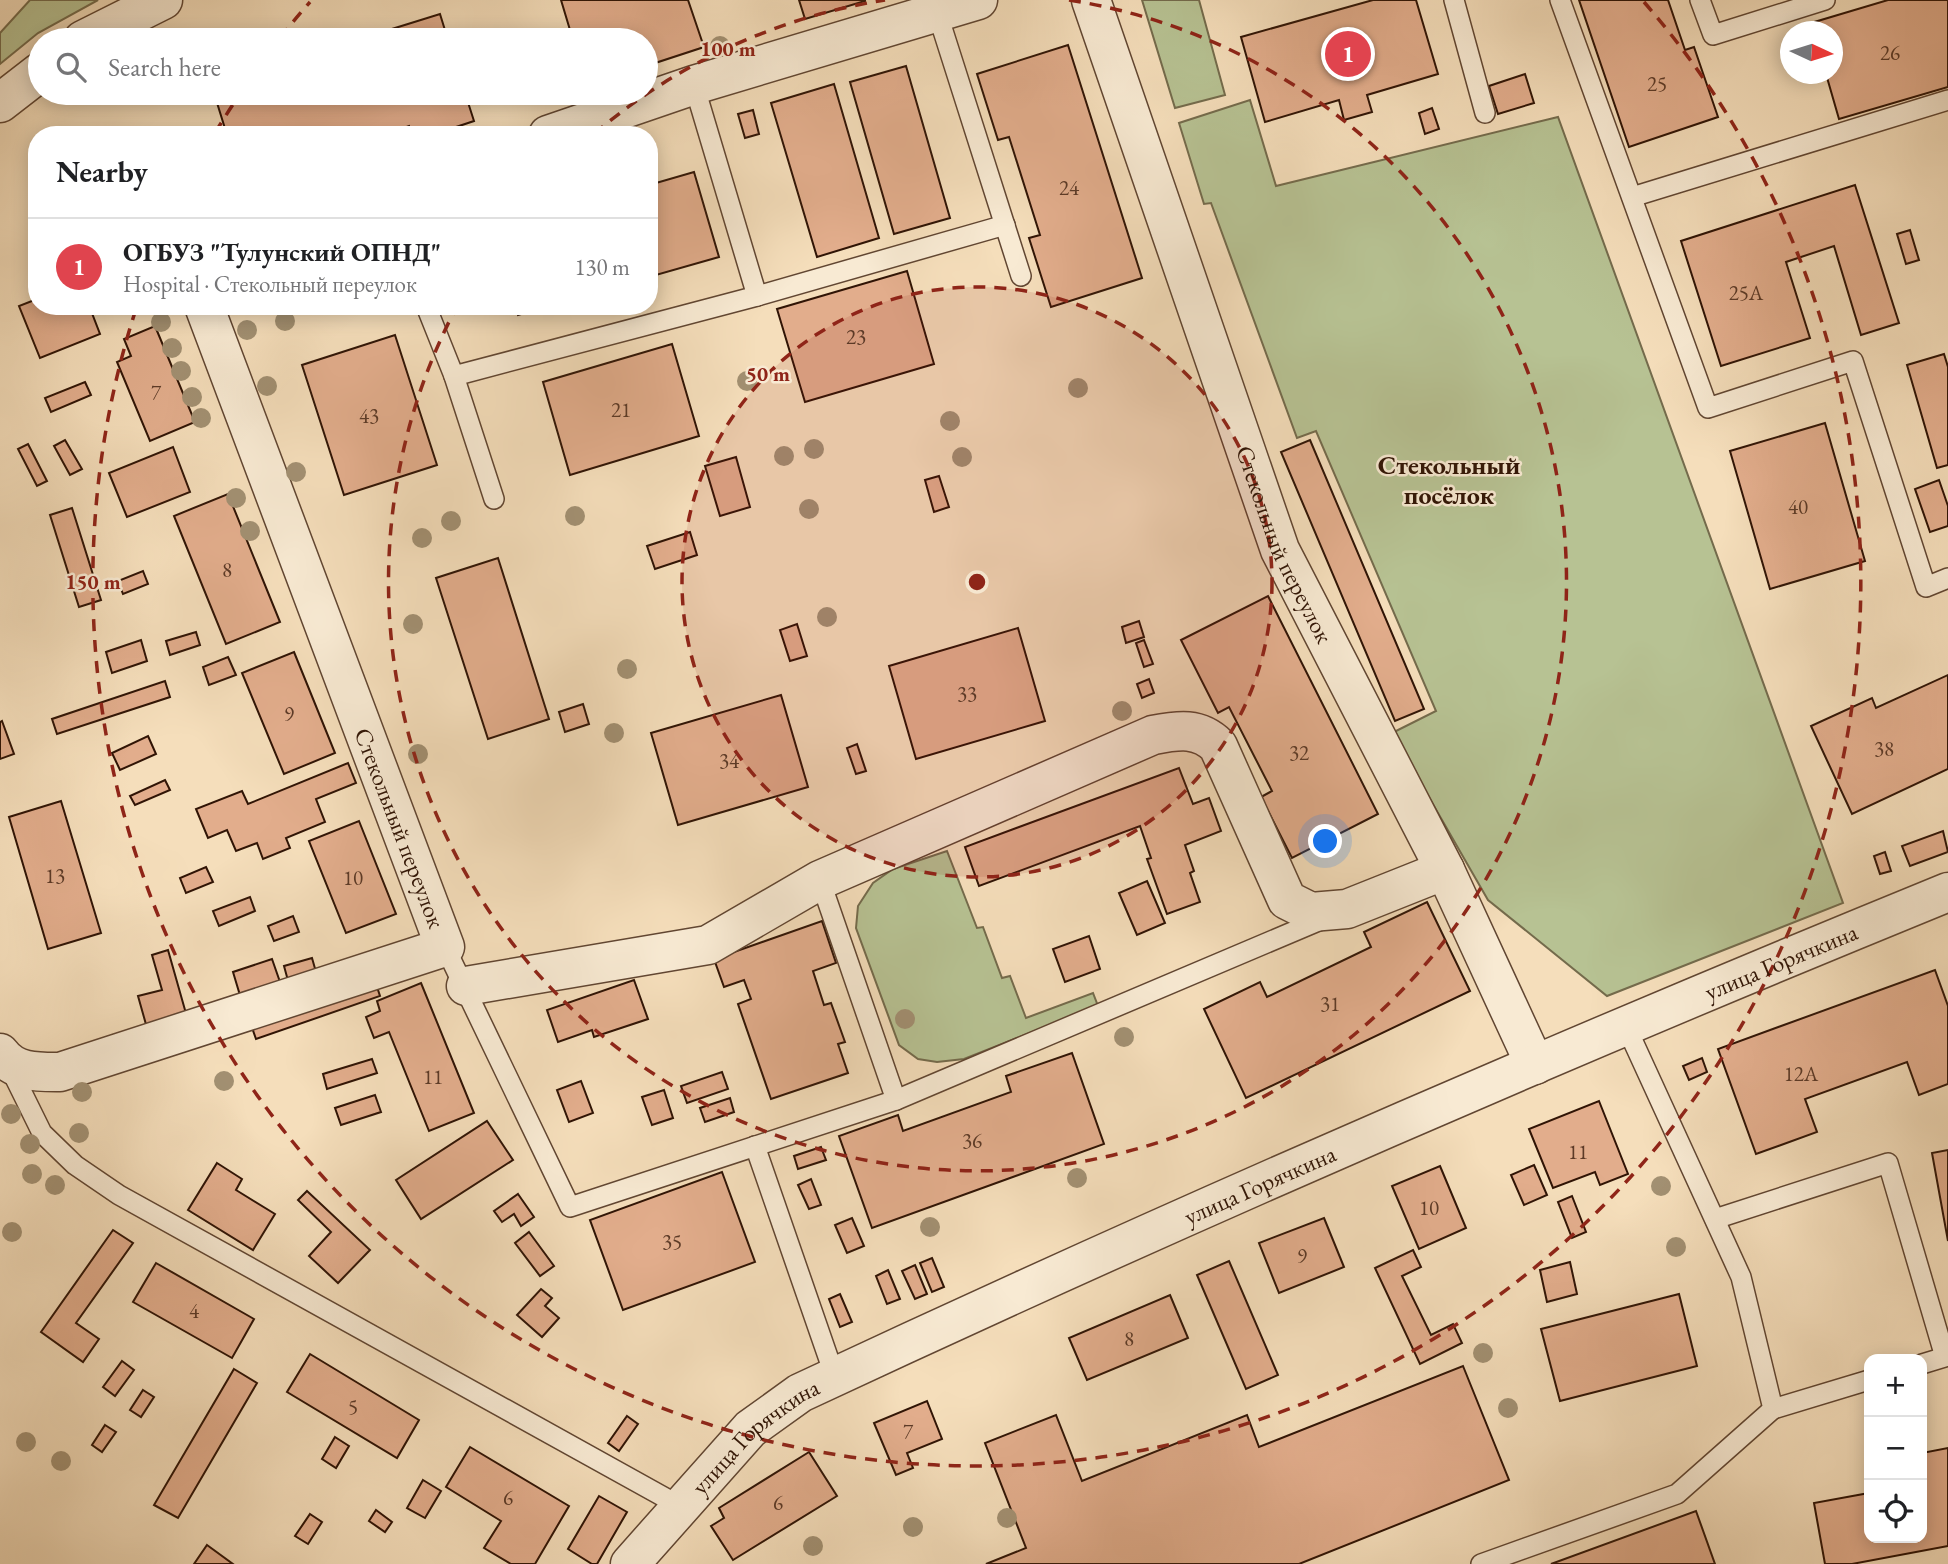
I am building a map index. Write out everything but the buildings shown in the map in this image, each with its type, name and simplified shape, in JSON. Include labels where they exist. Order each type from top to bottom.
[{"type":"street","points":[[107,28],[163,0]]},
{"type":"street","points":[[658,97],[978,0]]},
{"type":"street","name":"Стекольный переулок","points":[[1091,0],[1280,550],[1445,870],[1535,1065]]},
{"type":"street","points":[[0,103],[28,81]]},
{"type":"street","points":[[574,126],[636,105]]},
{"type":"street","name":"Стекольный переулок","points":[[3,1058],[33,1073],[60,1072],[445,947],[207,315]]},
{"type":"street","points":[[466,986],[708,945],[820,880],[1153,735],[1190,730],[1207,735],[1219,746],[1287,900],[1329,910],[1445,870]]},
{"type":"street","name":"улица Горячкина","points":[[630,1564],[750,1429],[800,1393],[1188,1214],[1625,1024],[1948,892]]},
{"type":"lane","points":[[1454,0],[1485,113]]},
{"type":"lane","points":[[1560,0],[1708,408],[1853,361],[1926,587],[1948,578]]},
{"type":"lane","points":[[1700,0],[1713,34],[1825,0]]},
{"type":"lane","points":[[937,12],[1021,276]]},
{"type":"lane","points":[[694,85],[757,296]]},
{"type":"lane","points":[[1632,197],[1948,100]]},
{"type":"lane","points":[[454,376],[757,296],[1005,225]]},
{"type":"lane","points":[[430,315],[454,376],[494,499]]},
{"type":"lane","points":[[820,880],[897,1100]]},
{"type":"lane","points":[[445,947],[570,1207],[897,1100],[1329,910]]},
{"type":"lane","points":[[1625,1024],[1741,1277],[1773,1409]]},
{"type":"lane","points":[[3,1058],[42,1133],[75,1165],[119,1195],[680,1506]]},
{"type":"lane","points":[[755,1146],[835,1377]]},
{"type":"lane","points":[[1715,1219],[1888,1163],[1945,1357],[1927,1362]]},
{"type":"lane","points":[[1481,1564],[1676,1494],[1773,1409],[1864,1382]]},
{"type":"green space","points":[[30,0],[98,0],[47,28],[28,28],[28,41],[0,64],[0,33]]},
{"type":"green space","points":[[1142,0],[1199,0],[1225,95],[1175,108]]},
{"type":"green space","points":[[1250,100],[1276,186],[1558,117],[1843,903],[1607,996],[1488,900],[1392,733],[1436,711],[1316,431],[1297,438],[1211,203],[1204,204],[1179,123]]},
{"type":"green space","points":[[947,851],[977,928],[983,927],[1002,978],[1010,976],[1026,1018],[1093,993],[1098,1006],[964,1059],[937,1062],[918,1059],[899,1045],[856,928],[858,906],[873,883],[893,869]]},
{"type":"place","name":"ОГБУЗ \"Тулунский ОПНД\"","points":[[1348,54]]},
{"type":"district","name":"Стекольный посёлок","points":[[1449,480]]}]
